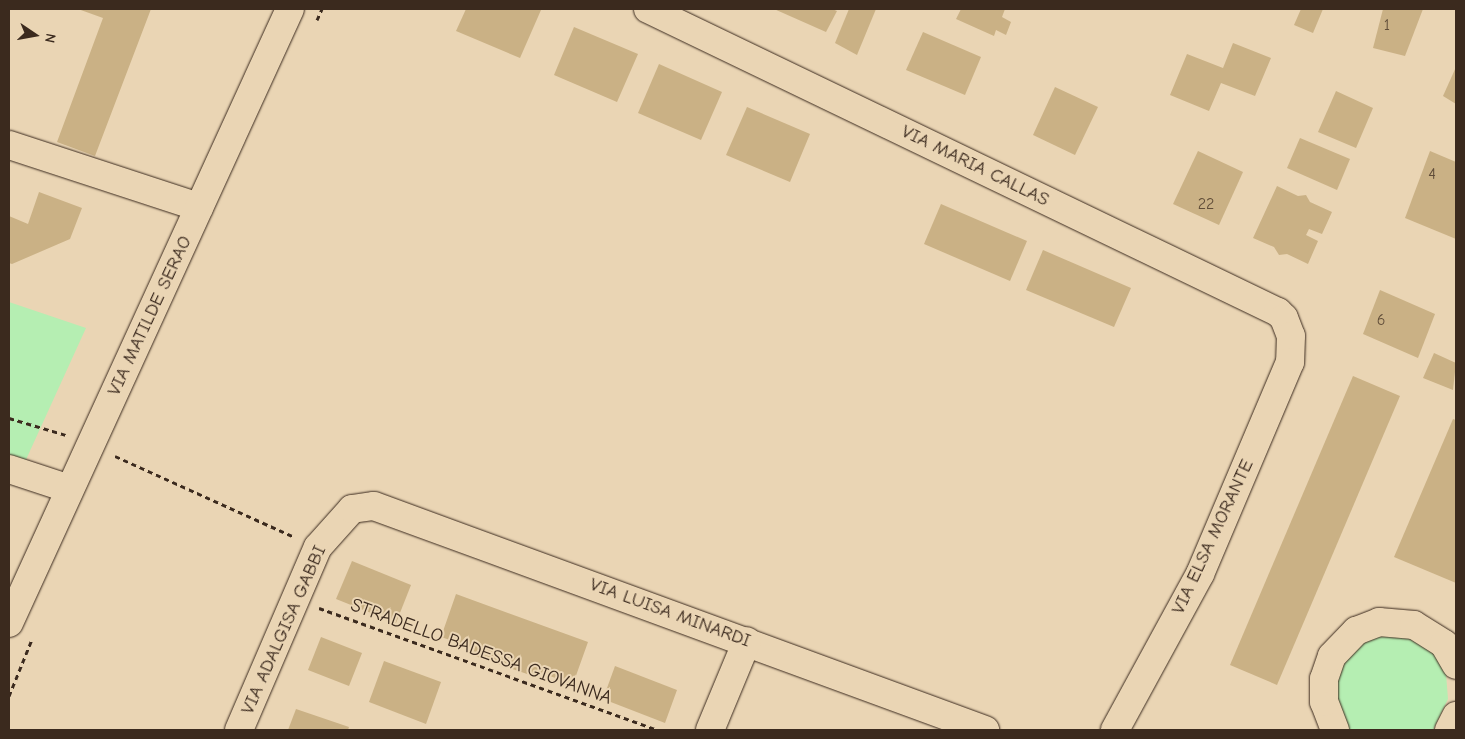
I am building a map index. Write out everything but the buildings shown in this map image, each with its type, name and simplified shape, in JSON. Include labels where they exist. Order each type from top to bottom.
[{"type":"street","name":"VIA MATILDE SERAO","points":[[9,622],[290,9]]},
{"type":"street","name":"VIA MARIA CALLAS","points":[[648,9],[1278,312],[1291,336]]},
{"type":"street","points":[[9,144],[199,207]]},
{"type":"street","name":"VIA ELSA MORANTE","points":[[1115,730],[1200,574],[1290,362],[1291,336]]},
{"type":"street","points":[[9,469],[70,489]]},
{"type":"street","name":"VIA LUISA MINARDI","points":[[352,509],[374,506],[747,641],[940,722],[985,730]]},
{"type":"street","name":"VIA ADALGISA GABBI","points":[[239,730],[318,547],[352,509]]},
{"type":"street","points":[[1335,730],[1324,702],[1324,679],[1332,656],[1356,631],[1379,622],[1414,624],[1444,644],[1456,665]]},
{"type":"street","points":[[710,730],[747,641]]},
{"type":"path","points":[[9,418],[90,445],[318,547]]},
{"type":"path","name":"STRADELLO BADESSA GIOVANNA","points":[[295,599],[657,730]]},
{"type":"green space","points":[[9,302],[86,328],[24,464],[9,459]]},
{"type":"green space","points":[[1380,634],[1404,635],[1435,653],[1446,674],[1448,699],[1433,730],[1350,730],[1342,720],[1337,708],[1337,672],[1358,644]]}]
